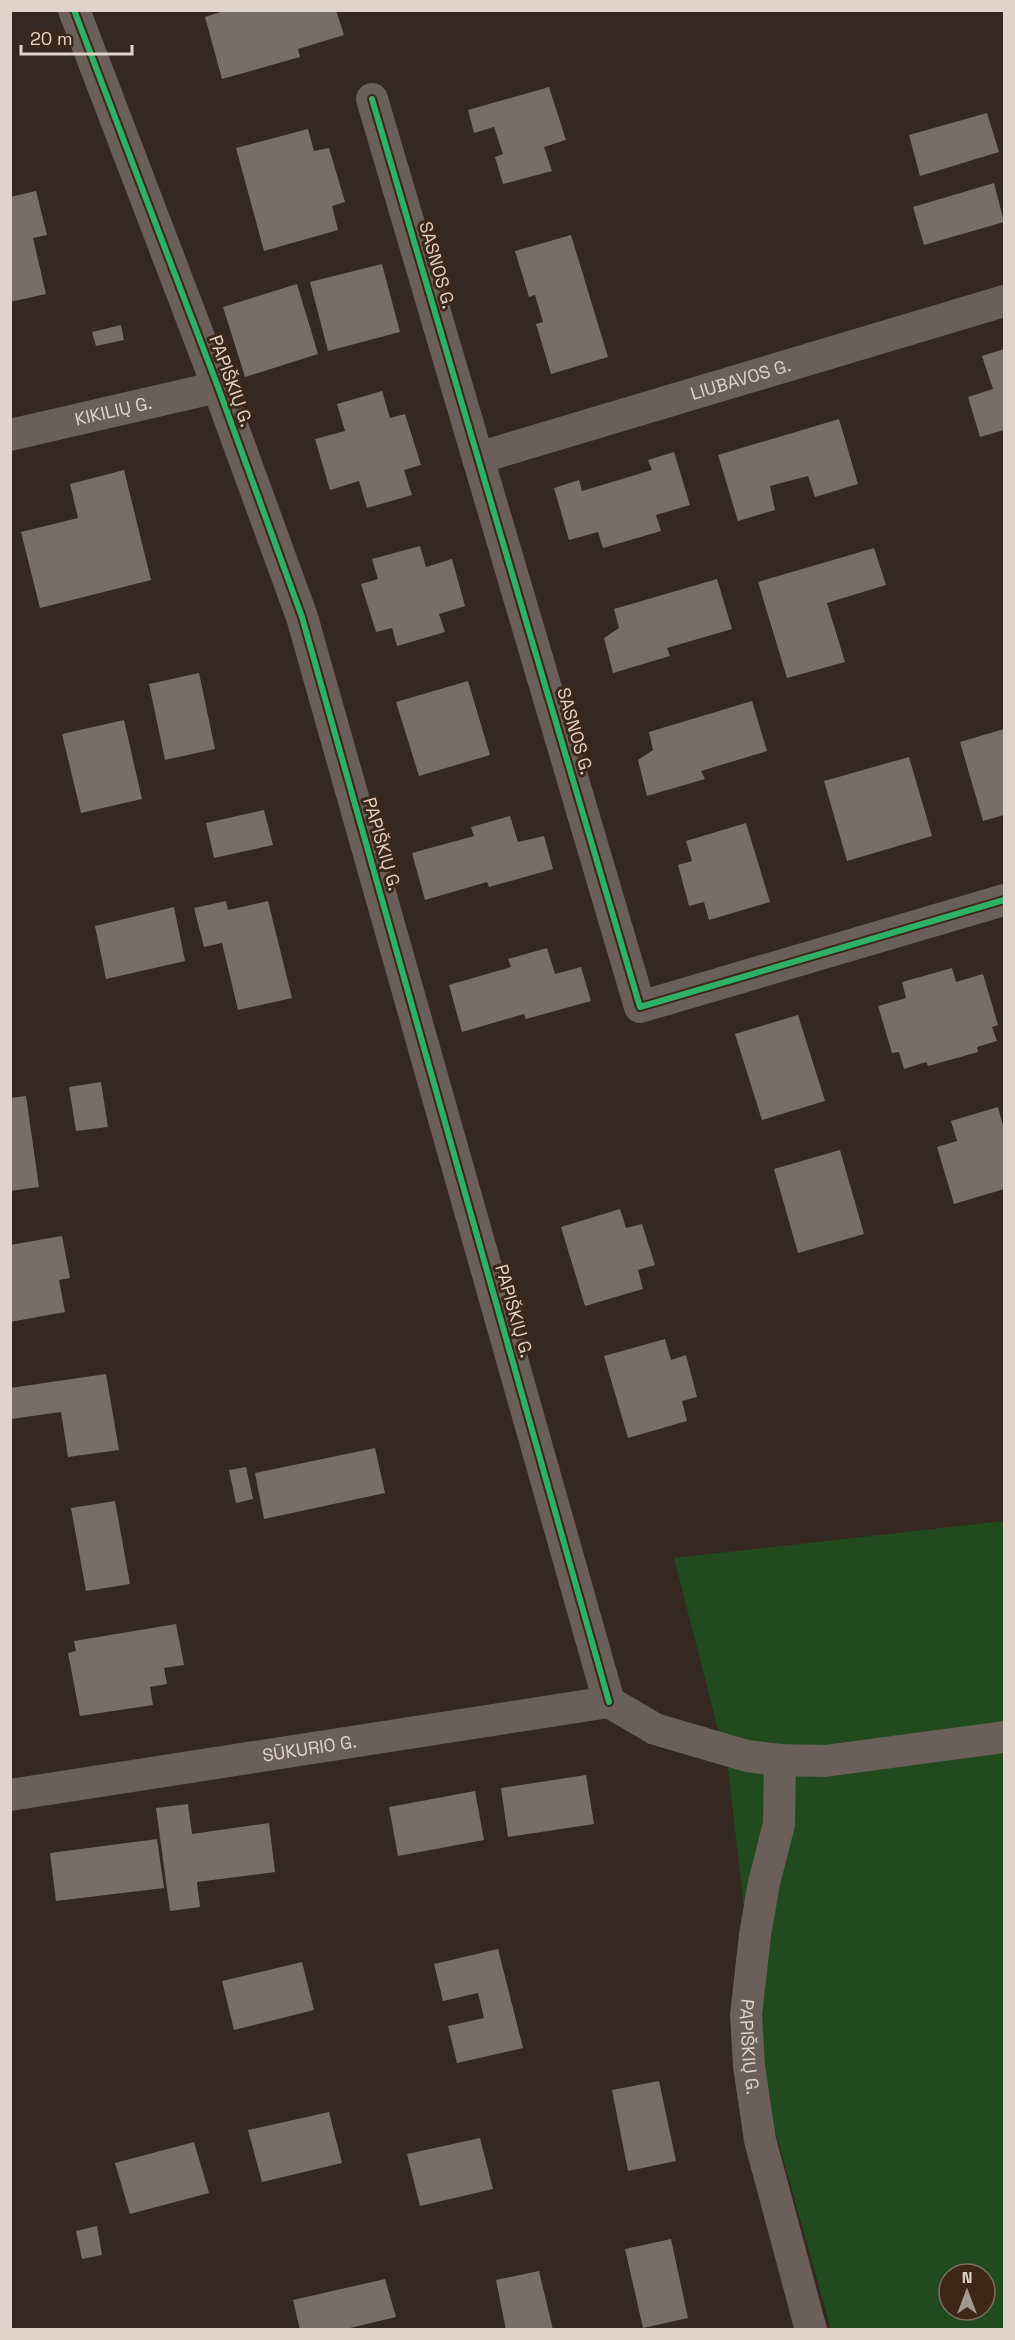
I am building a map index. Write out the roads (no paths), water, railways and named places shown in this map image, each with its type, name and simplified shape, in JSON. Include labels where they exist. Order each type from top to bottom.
[{"type":"street","name":"PAPIŠKIŲ G.","points":[[74,10],[218,387],[302,617],[609,1702]]},
{"type":"street","name":"SASNOS G.","points":[[372,99],[640,1007],[1005,900]]},
{"type":"street","name":"LIUBAVOS G.","points":[[478,458],[1005,301]]},
{"type":"street","name":"KIKILIŲ G.","points":[[10,435],[218,387]]},
{"type":"street","points":[[609,1702],[655,1729],[747,1756],[780,1760],[825,1761],[1005,1737]]},
{"type":"street","name":"SŪKURIO G.","points":[[10,1795],[609,1702]]},
{"type":"street","name":"PAPIŠKIŲ G.","points":[[780,1760],[779,1824],[764,1883],[755,1935],[746,2015],[749,2066],[760,2140],[811,2330]]}]
